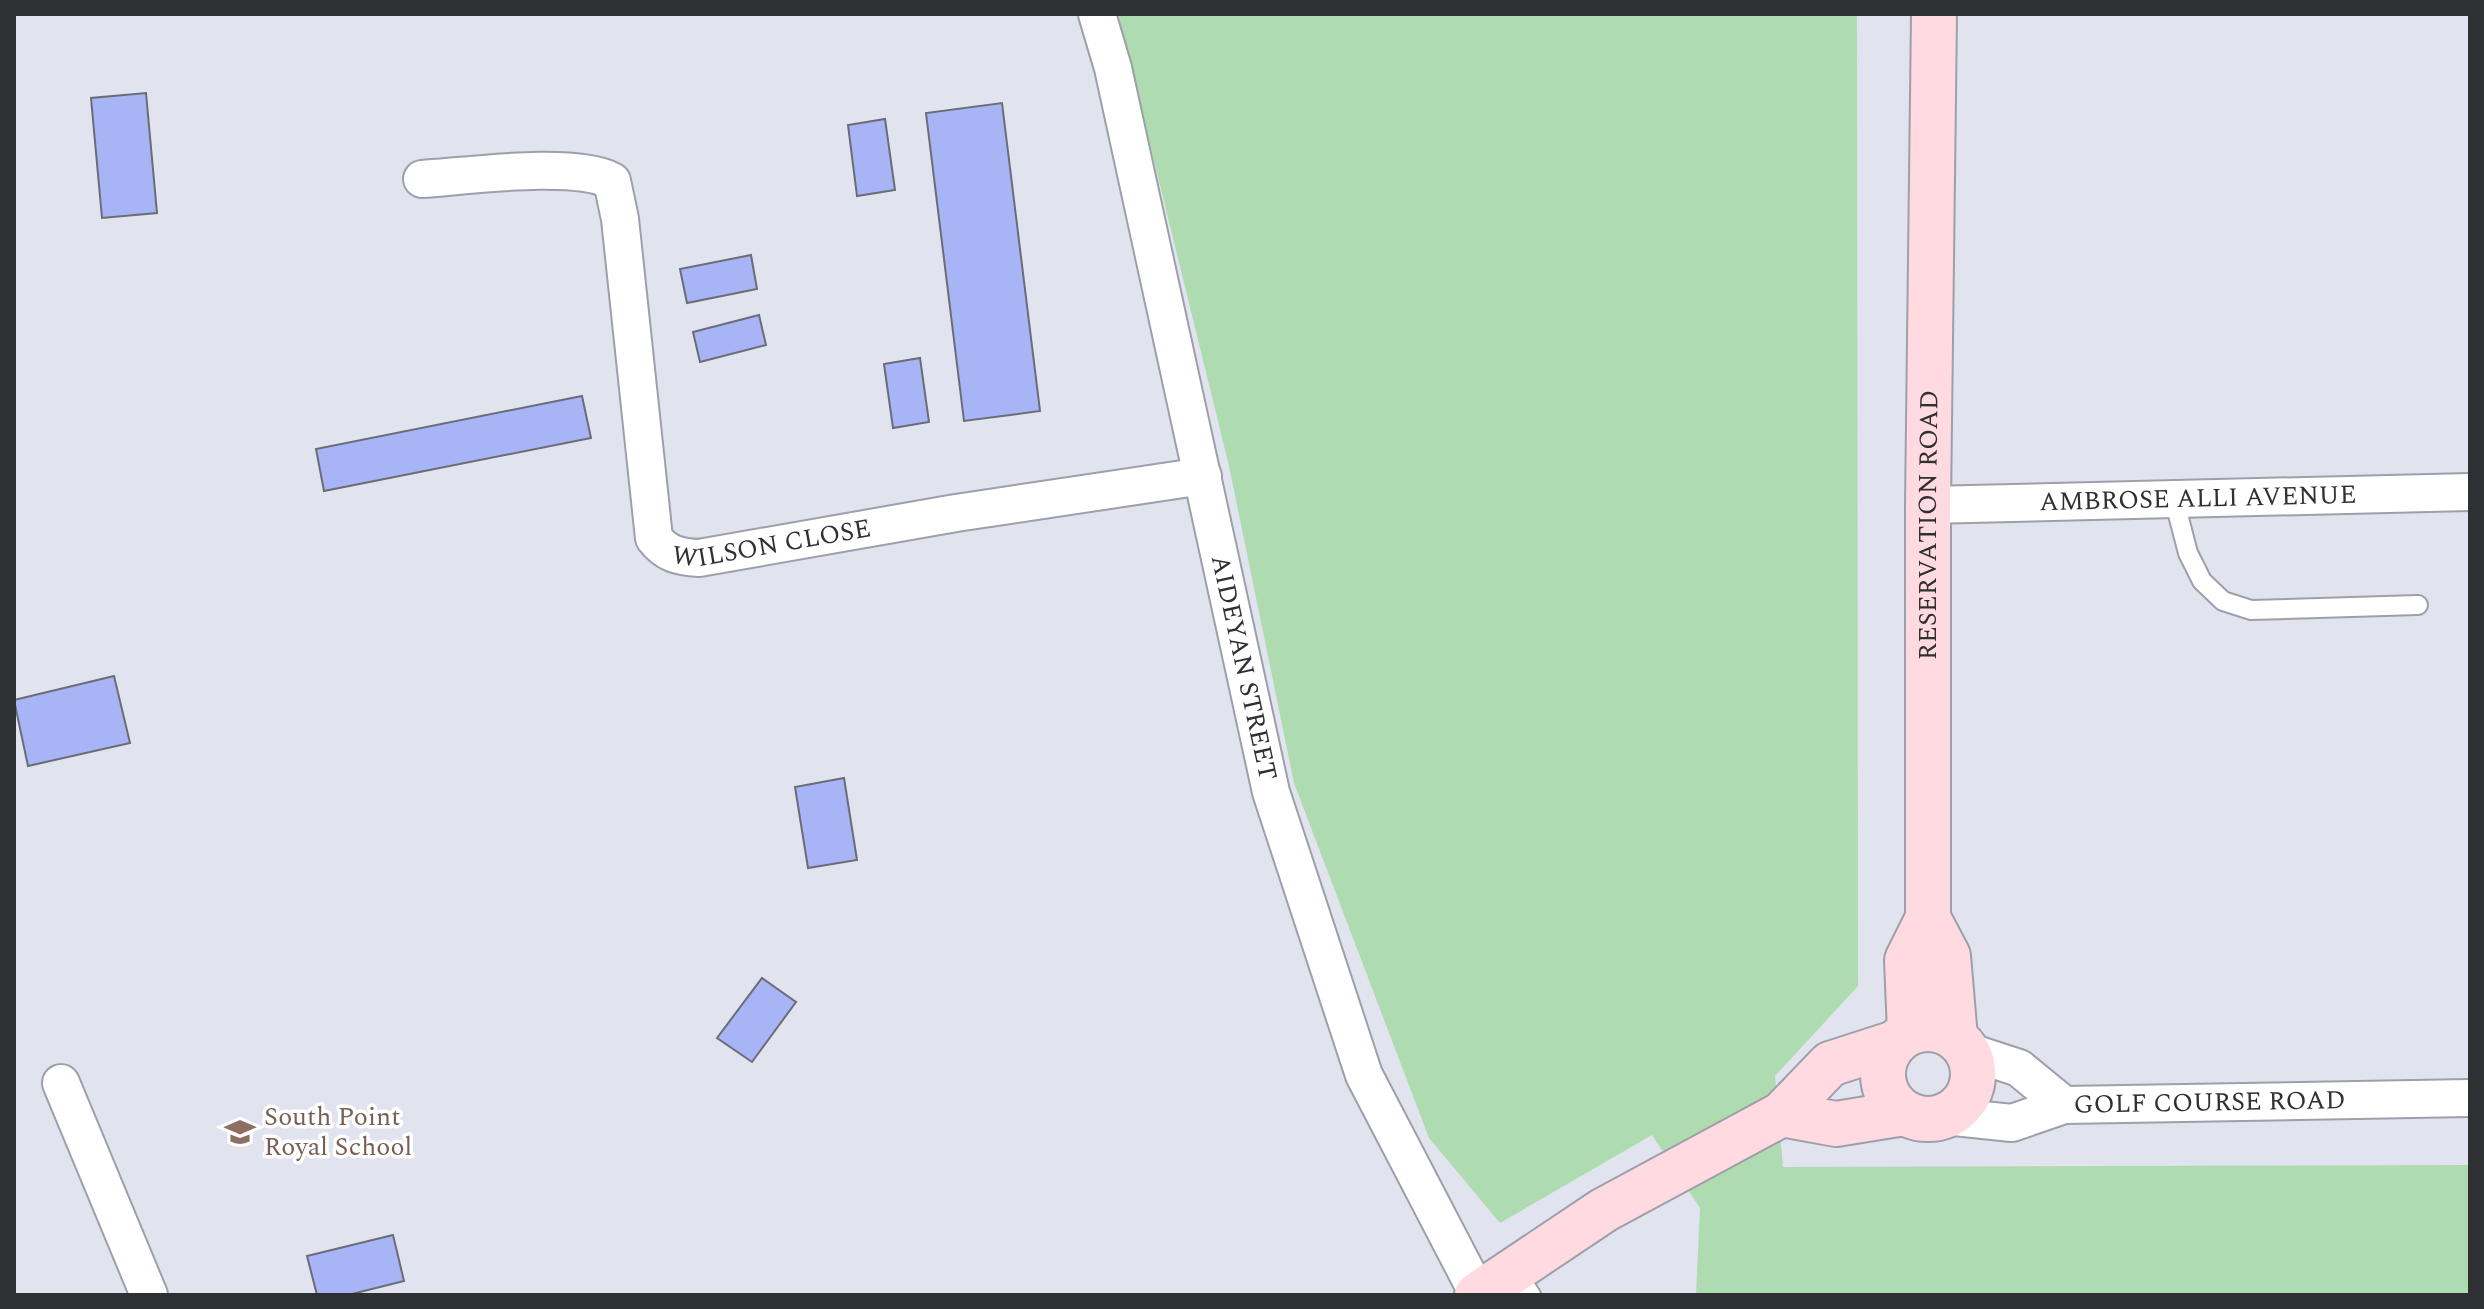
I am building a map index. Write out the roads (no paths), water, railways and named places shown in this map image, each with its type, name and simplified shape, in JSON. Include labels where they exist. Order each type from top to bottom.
[{"type":"street","name":"AIDEYAN STREET","points":[[1097,14],[1113,68],[1271,792],[1364,1075],[1477,1294]]},
{"type":"street","name":"RESERVATION ROAD","points":[[1902,1038],[1907,960],[1928,918],[1928,505],[1934,14]]},
{"type":"street","name":"WILSON CLOSE","points":[[422,179],[556,170],[602,175],[612,181],[620,219],[654,538],[662,549],[679,557],[699,558],[956,513],[1203,476]]},
{"type":"street","name":"AMBROSE ALLI AVENUE","points":[[1928,505],[2470,492]]},
{"type":"street","points":[[1782,1114],[1836,1124],[1958,1108],[1972,1081],[1972,1066],[1961,1045],[1948,956],[1928,918]]},
{"type":"street","points":[[1477,1294],[1523,1282],[1604,1210],[1782,1114],[1830,1064],[1933,1029],[1961,1045]]},
{"type":"street","points":[[1902,1038],[1886,1056],[1884,1081],[1892,1102],[1925,1114],[2012,1123],[2064,1105]]},
{"type":"street","name":"GOLF COURSE ROAD","points":[[1961,1045],[2019,1068],[2064,1105],[2470,1098]]},
{"type":"street","points":[[61,1083],[149,1295]]},
{"type":"lane","points":[[2174,499],[2188,553],[2202,581],[2223,601],[2251,610],[2418,605]]},
{"type":"place","name":"South Point Royal School","points":[[240,1132]]}]
